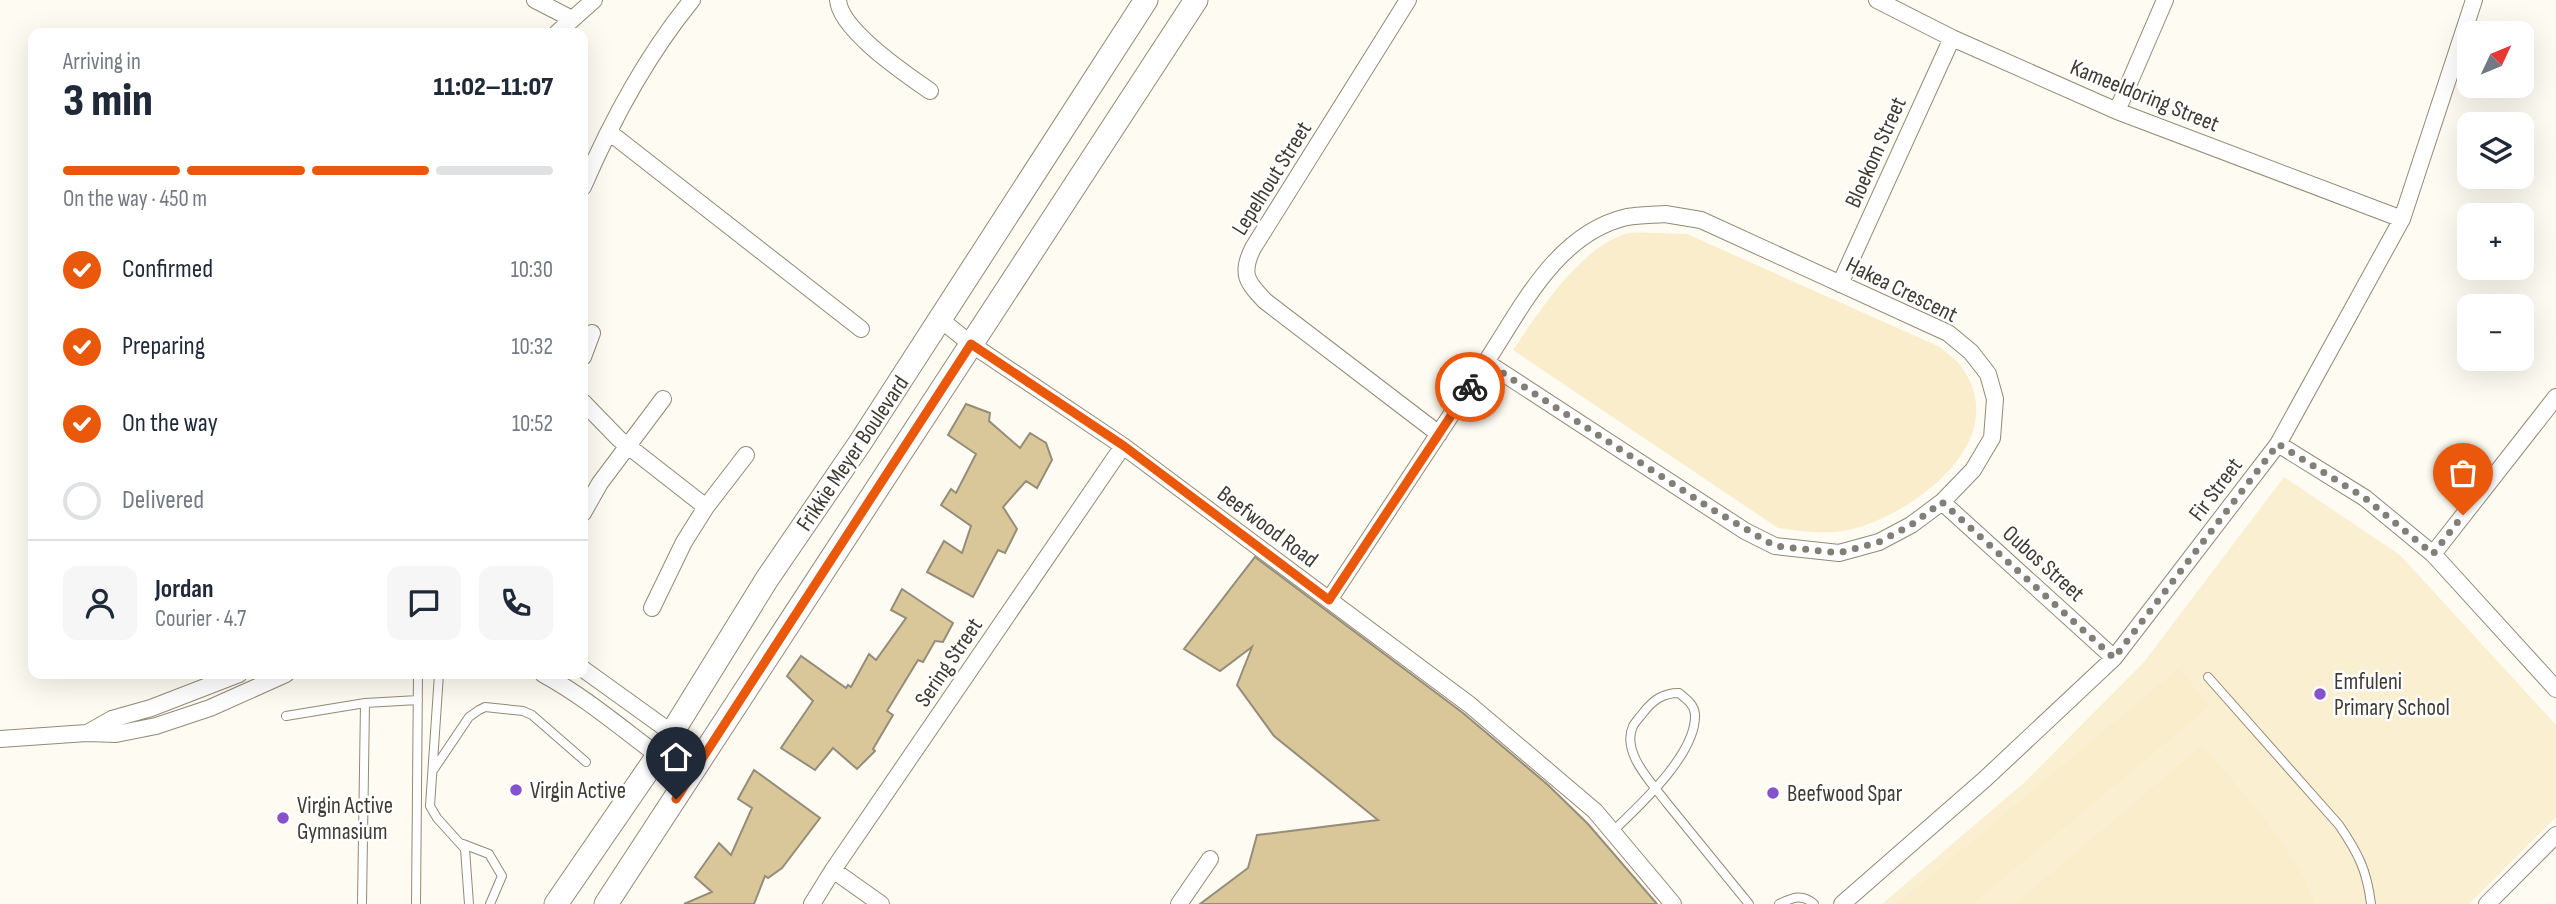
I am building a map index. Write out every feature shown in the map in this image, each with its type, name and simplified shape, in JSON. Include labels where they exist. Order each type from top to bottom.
[{"type":"street","points":[[535,0],[572,19]]},
{"type":"street","points":[[562,28],[594,0]]},
{"type":"street","points":[[588,176],[609,132],[648,63],[692,0]]},
{"type":"street","points":[[838,0],[844,18],[877,53],[930,91]]},
{"type":"street","name":"Frikkie Meyer Boulevard","points":[[556,904],[657,757],[767,579],[941,320],[1146,0]]},
{"type":"street","name":"Frikkie Meyer Boulevard","points":[[606,904],[1196,0]]},
{"type":"street","name":"Lepelhout Street","points":[[1408,0],[1253,248],[1246,262],[1246,276],[1251,287],[1265,301],[1439,434]]},
{"type":"street","name":"Kameeldoring Street","points":[[1877,0],[1952,38],[2117,111],[2402,219]]},
{"type":"street","points":[[2117,111],[2165,0]]},
{"type":"street","name":"Fir Street","points":[[1842,904],[1985,779],[2114,658],[2278,444],[2402,219],[2474,0]]},
{"type":"street","name":"Bloekom Street","points":[[1840,284],[1952,38]]},
{"type":"street","points":[[609,132],[861,329]]},
{"type":"street","name":"Hakea Crescent","points":[[1329,600],[1486,362],[1544,275],[1566,249],[1603,226],[1627,217],[1665,214],[1700,219],[1948,333],[1971,352],[1988,374],[1995,400],[1992,438],[1972,470],[1942,502],[1911,525],[1879,542],[1839,553],[1775,546],[1737,525],[1486,362]]},
{"type":"street","name":"Beefwood Road","points":[[941,320],[971,344],[1124,446],[1469,705],[1595,811],[1673,904]]},
{"type":"street","points":[[588,343],[592,332]]},
{"type":"street","points":[[2433,554],[2556,397]]},
{"type":"street","points":[[588,504],[600,483],[663,399]]},
{"type":"street","points":[[588,408],[606,428],[706,506]]},
{"type":"street","points":[[2278,444],[2365,498],[2433,554],[2556,688]]},
{"type":"street","name":"Sering Street","points":[[813,904],[833,870],[1124,446]]},
{"type":"street","points":[[652,608],[684,542],[706,506],[746,455]]},
{"type":"street","name":"Oubos Street","points":[[1942,502],[2114,658]]},
{"type":"street","points":[[588,673],[705,756]]},
{"type":"street","points":[[87,733],[112,719],[164,703],[226,679]]},
{"type":"street","points":[[0,739],[87,733],[117,734],[156,726],[210,708],[275,679]]},
{"type":"street","points":[[552,679],[569,688],[657,757],[690,778]]},
{"type":"street","points":[[2487,904],[2556,835]]},
{"type":"street","points":[[1179,904],[1210,859]]},
{"type":"street","points":[[833,870],[881,904]]},
{"type":"lane","points":[[2208,677],[2339,825],[2357,851],[2368,878],[2371,904]]},
{"type":"lane","points":[[416,904],[418,679]]},
{"type":"lane","points":[[439,679],[430,806],[432,812],[463,844],[488,855],[496,863],[502,876],[490,904]]},
{"type":"lane","points":[[1612,832],[1657,790],[1690,735],[1695,714],[1691,703],[1679,693],[1668,693],[1651,704],[1633,726],[1630,744],[1657,790],[1749,904]]},
{"type":"lane","points":[[286,716],[365,703],[418,701]]},
{"type":"lane","points":[[362,904],[365,703]]},
{"type":"lane","points":[[432,772],[469,718],[485,708],[523,711],[532,715],[586,762]]},
{"type":"lane","points":[[463,844],[467,855],[469,904]]},
{"type":"lane","points":[[1779,904],[1796,896],[1808,898],[1814,904]]},
{"type":"shaded area","points":[[1634,233],[1687,234],[1940,347],[1956,360],[1974,391],[1976,417],[1969,441],[1955,464],[1912,502],[1863,526],[1831,532],[1778,528],[1513,350],[1560,285],[1605,243]]},
{"type":"shaded area","name":"Emfuleni Primary School","points":[[2284,477],[2400,555],[2556,725],[2556,817],[2469,904],[1882,904],[2026,781],[2144,662]]},
{"type":"shaded area","points":[[2179,668],[2210,706],[1973,904],[1897,904]]},
{"type":"shaded area","points":[[2201,746],[2249,799],[2282,843],[2307,885],[2314,904],[2015,904]]},
{"type":"building","points":[[966,404],[990,413],[989,421],[1020,448],[1030,433],[1046,443],[1052,460],[1037,488],[1026,481],[1003,507],[1017,529],[1005,553],[998,550],[973,597],[927,572],[944,541],[962,553],[971,526],[941,505],[951,489],[956,493],[976,454],[948,435]]},
{"type":"building","points":[[1255,557],[1463,713],[1548,785],[1588,824],[1657,904],[1200,904],[1248,868],[1257,835],[1378,820],[1274,736],[1237,685],[1252,647],[1220,671],[1184,649]]},
{"type":"building","points":[[902,589],[953,623],[943,642],[935,641],[923,662],[918,660],[887,711],[893,715],[873,749],[875,751],[857,769],[833,748],[815,770],[781,748],[813,701],[787,676],[801,656],[846,688],[848,685],[851,687],[869,654],[876,660],[906,618],[891,610]]},
{"type":"building","points":[[754,770],[820,818],[782,868],[768,878],[765,876],[754,904],[684,904],[712,892],[695,877],[719,843],[731,855],[752,808],[738,799]]},
{"type":"way so far","points":[[1470,387],[1486,362],[1745,531],[1775,546],[1839,553],[1879,542],[1911,525],[1942,502],[2114,658],[2278,444],[2365,498],[2433,554],[2463,515]]},
{"type":"place","name":"Emfuleni Primary School","points":[[2320,694]]},
{"type":"place","name":"Virgin Active","points":[[516,790]]},
{"type":"place","name":"Beefwood Spar","points":[[1773,793]]},
{"type":"place","name":"Virgin Active Gymnasium","points":[[283,818]]},
{"type":"route","points":[[676,799],[971,344],[1124,446],[1329,600],[1470,387]]}]
